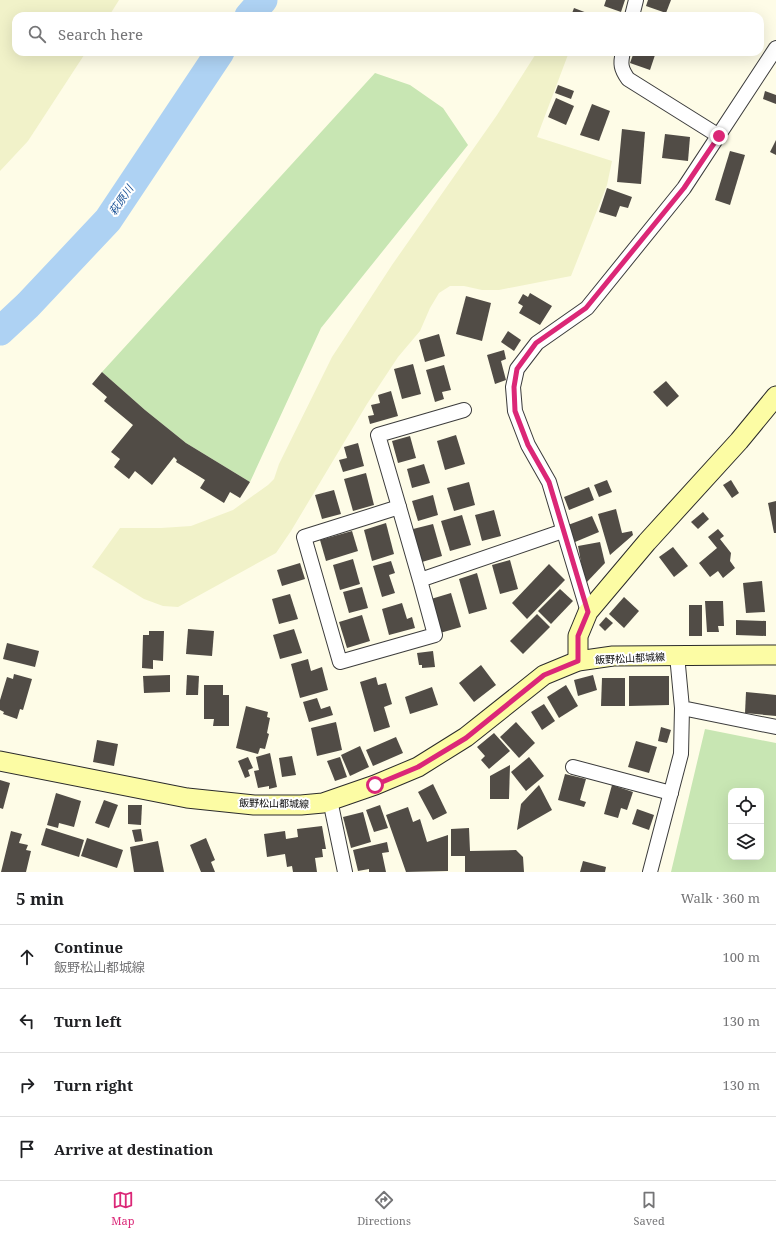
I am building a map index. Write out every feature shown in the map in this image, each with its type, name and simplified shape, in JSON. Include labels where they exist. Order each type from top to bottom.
[{"type":"main road","points":[[578,661],[578,636],[588,612],[647,542],[740,441],[776,396]]},
{"type":"main road","name":"飯野松山都城線","points":[[0,761],[195,798],[254,805],[301,805],[323,803],[375,785],[418,767],[466,738],[544,675],[578,661],[613,656],[776,655]]},
{"type":"street","points":[[633,12],[636,0]]},
{"type":"street","points":[[588,612],[549,482],[528,445],[515,411],[514,387],[517,369],[536,343],[586,308],[684,188],[776,48]]},
{"type":"street","points":[[622,56],[622,71],[628,79],[719,136]]},
{"type":"street","points":[[399,507],[304,536],[340,662],[435,635],[420,580],[399,507],[378,436],[464,410]]},
{"type":"street","points":[[420,580],[563,531]]},
{"type":"street","points":[[650,872],[681,754],[682,708],[677,656]]},
{"type":"street","points":[[682,708],[776,727]]},
{"type":"street","points":[[573,767],[671,792]]},
{"type":"street","points":[[330,800],[345,872]]},
{"type":"green space","points":[[0,0],[119,0],[112,12],[12,12],[12,56],[83,56],[28,141],[0,171]]},
{"type":"green space","points":[[534,56],[567,56],[537,137],[612,161],[607,185],[571,276],[499,290],[482,290],[464,286],[450,286],[439,293],[430,308],[420,331],[398,357],[367,404],[291,531],[276,553],[178,607],[163,606],[144,599],[92,567],[120,528],[191,526],[233,510],[274,479],[279,464],[332,357],[392,265],[497,115]]},
{"type":"green space","points":[[375,73],[410,85],[443,108],[468,145],[321,328],[250,482],[186,443],[145,410],[102,372]]},
{"type":"green space","points":[[705,729],[776,743],[776,872],[671,872]]},
{"type":"building","points":[[606,0],[625,0],[621,12],[604,6]]},
{"type":"building","points":[[648,0],[671,0],[666,12],[646,6]]},
{"type":"building","points":[[574,8],[584,12],[572,12]]},
{"type":"building","points":[[633,56],[655,56],[650,70],[630,63]]},
{"type":"building","points":[[558,85],[574,91],[571,99],[555,93]]},
{"type":"building","points":[[765,91],[776,95],[776,104],[763,99]]},
{"type":"building","points":[[556,98],[574,106],[566,125],[548,117]]},
{"type":"building","points":[[592,104],[610,111],[599,141],[580,135]]},
{"type":"building","points":[[622,129],[645,132],[641,184],[617,182]]},
{"type":"building","points":[[665,134],[690,137],[688,161],[662,158]]},
{"type":"building","points":[[776,140],[776,155],[770,152]]},
{"type":"building","points":[[730,151],[745,155],[730,205],[715,200]]},
{"type":"building","points":[[607,188],[632,197],[628,208],[620,206],[616,217],[599,212]]},
{"type":"building","points":[[530,293],[552,306],[540,325],[519,313],[523,306],[518,303],[523,294],[528,297]]},
{"type":"building","points":[[466,296],[491,303],[482,341],[456,334]]},
{"type":"building","points":[[508,331],[521,340],[514,351],[501,342]]},
{"type":"building","points":[[439,334],[445,356],[425,362],[419,340]]},
{"type":"building","points":[[504,350],[506,359],[501,361],[506,380],[495,384],[487,355]]},
{"type":"building","points":[[413,364],[421,394],[402,399],[394,369]]},
{"type":"building","points":[[444,365],[451,390],[442,392],[444,399],[435,402],[426,370]]},
{"type":"building","points":[[102,372],[145,410],[186,443],[250,482],[240,498],[230,492],[224,503],[200,488],[205,480],[176,462],[177,460],[174,457],[152,485],[135,471],[129,479],[114,467],[120,459],[111,452],[133,425],[104,401],[107,397],[92,384]]},
{"type":"building","points":[[666,381],[679,396],[667,407],[653,392]]},
{"type":"building","points":[[391,391],[398,416],[370,424],[368,416],[374,415],[371,405],[380,403],[378,395]]},
{"type":"building","points":[[456,435],[465,464],[445,470],[437,441]]},
{"type":"building","points":[[410,436],[416,458],[398,463],[392,441]]},
{"type":"building","points":[[358,443],[364,466],[343,472],[339,460],[347,458],[344,447]]},
{"type":"building","points":[[424,464],[430,483],[412,488],[407,469]]},
{"type":"building","points":[[366,473],[374,505],[353,511],[344,479]]},
{"type":"building","points":[[607,480],[612,492],[599,497],[594,485]]},
{"type":"building","points":[[731,480],[739,493],[732,498],[723,485]]},
{"type":"building","points":[[469,482],[475,505],[454,511],[447,488]]},
{"type":"building","points":[[589,487],[594,500],[569,510],[564,497]]},
{"type":"building","points":[[334,490],[341,514],[322,519],[315,495]]},
{"type":"building","points":[[433,495],[438,515],[418,521],[412,501]]},
{"type":"building","points":[[776,501],[776,533],[774,533],[768,503]]},
{"type":"building","points":[[616,509],[622,533],[632,531],[633,535],[610,555],[598,514]]},
{"type":"building","points":[[494,510],[501,536],[482,541],[475,515]]},
{"type":"building","points":[[703,512],[709,519],[698,529],[691,522]]},
{"type":"building","points":[[462,515],[471,545],[450,551],[441,521]]},
{"type":"building","points":[[592,516],[599,532],[575,542],[568,525]]},
{"type":"building","points":[[386,523],[394,554],[372,561],[364,530]]},
{"type":"building","points":[[433,524],[442,556],[422,562],[413,529]]},
{"type":"building","points":[[718,529],[724,536],[720,539],[731,553],[730,561],[735,568],[723,578],[718,571],[710,577],[699,563],[717,548],[708,537]]},
{"type":"building","points":[[352,531],[358,551],[326,561],[320,540]]},
{"type":"building","points":[[600,542],[605,563],[585,584],[578,546]]},
{"type":"building","points":[[673,547],[688,566],[674,577],[659,557]]},
{"type":"building","points":[[353,559],[360,584],[340,590],[333,565]]},
{"type":"building","points":[[510,560],[518,589],[500,594],[492,565]]},
{"type":"building","points":[[391,561],[395,573],[389,575],[395,593],[382,597],[373,566]]},
{"type":"building","points":[[300,563],[305,579],[282,586],[277,570]]},
{"type":"building","points":[[549,564],[565,580],[527,619],[512,603]]},
{"type":"building","points":[[477,573],[487,609],[469,614],[459,579]]},
{"type":"building","points":[[762,581],[765,612],[746,613],[743,583]]},
{"type":"building","points":[[362,587],[368,608],[349,613],[343,592]]},
{"type":"building","points":[[560,589],[573,601],[551,624],[538,611]]},
{"type":"building","points":[[451,593],[461,627],[440,633],[431,599]]},
{"type":"building","points":[[290,594],[298,619],[279,624],[272,599]]},
{"type":"building","points":[[624,597],[639,611],[624,628],[609,614]]},
{"type":"building","points":[[705,601],[723,601],[724,626],[718,626],[719,632],[707,632]]},
{"type":"building","points":[[402,603],[407,619],[412,617],[415,628],[389,635],[382,609]]},
{"type":"building","points":[[689,605],[702,605],[702,636],[689,636]]},
{"type":"building","points":[[537,614],[550,627],[523,654],[510,641]]},
{"type":"building","points":[[362,615],[370,641],[347,648],[339,622]]},
{"type":"building","points":[[606,617],[613,623],[605,631],[599,625]]},
{"type":"building","points":[[736,620],[766,621],[766,636],[736,635]]},
{"type":"building","points":[[188,629],[214,631],[212,656],[186,654]]},
{"type":"building","points":[[294,629],[302,653],[280,659],[273,635]]},
{"type":"building","points":[[149,631],[164,631],[163,661],[153,660],[153,669],[142,668],[143,635],[149,635]]},
{"type":"building","points":[[7,643],[39,651],[35,667],[3,659]]},
{"type":"building","points":[[433,651],[435,667],[422,668],[422,665],[419,665],[417,653]]},
{"type":"building","points":[[308,659],[311,671],[322,667],[328,690],[300,698],[291,664]]},
{"type":"building","points":[[481,665],[496,685],[474,702],[459,683]]},
{"type":"building","points":[[14,674],[32,679],[23,710],[20,709],[17,719],[3,714],[4,712],[0,710],[0,700],[7,677],[13,679]]},
{"type":"building","points":[[170,675],[170,692],[144,693],[143,676]]},
{"type":"building","points":[[187,675],[199,676],[198,695],[186,695]]},
{"type":"building","points":[[593,675],[597,690],[578,696],[574,680]]},
{"type":"building","points":[[629,676],[669,676],[669,705],[629,706]]},
{"type":"building","points":[[376,677],[378,685],[386,683],[392,704],[384,707],[390,727],[374,732],[360,682]]},
{"type":"building","points":[[602,678],[625,678],[625,706],[601,706]]},
{"type":"building","points":[[204,685],[223,685],[223,695],[229,695],[229,726],[213,726],[214,719],[204,719]]},
{"type":"building","points":[[566,685],[578,706],[559,718],[547,697]]},
{"type":"building","points":[[432,687],[438,705],[410,714],[405,697]]},
{"type":"building","points":[[746,692],[776,695],[776,716],[745,713]]},
{"type":"building","points":[[317,698],[321,709],[330,706],[333,715],[309,722],[303,702]]},
{"type":"building","points":[[544,704],[555,721],[542,730],[531,712]]},
{"type":"building","points":[[246,706],[268,712],[267,717],[270,718],[267,733],[269,734],[265,749],[260,748],[258,754],[236,748]]},
{"type":"building","points":[[336,722],[342,750],[317,756],[311,728]]},
{"type":"building","points":[[516,722],[535,743],[519,758],[500,737]]},
{"type":"building","points":[[661,727],[671,730],[667,743],[658,741]]},
{"type":"building","points":[[494,733],[510,751],[489,769],[481,760],[485,756],[477,747]]},
{"type":"building","points":[[396,737],[403,753],[373,766],[366,750]]},
{"type":"building","points":[[97,740],[118,744],[114,766],[93,762]]},
{"type":"building","points":[[636,741],[657,747],[649,773],[628,767]]},
{"type":"building","points":[[360,746],[369,767],[350,776],[341,755]]},
{"type":"building","points":[[270,753],[277,787],[269,789],[269,786],[258,788],[254,771],[259,770],[256,757]]},
{"type":"building","points":[[292,756],[296,775],[282,777],[279,758]]},
{"type":"building","points":[[248,757],[253,768],[248,770],[250,776],[245,778],[238,761]]},
{"type":"building","points":[[340,757],[347,777],[335,781],[327,761]]},
{"type":"building","points":[[529,757],[544,776],[526,791],[511,772]]},
{"type":"building","points":[[510,765],[509,799],[490,799],[490,776]]},
{"type":"building","points":[[565,774],[586,779],[580,800],[586,802],[584,807],[558,800]]},
{"type":"building","points":[[0,780],[10,783],[3,809],[0,808]]},
{"type":"building","points":[[433,784],[447,813],[433,820],[418,792]]},
{"type":"building","points":[[539,785],[552,810],[517,830],[521,804]]},
{"type":"building","points":[[612,785],[633,792],[627,810],[621,808],[618,818],[604,814]]},
{"type":"building","points":[[56,793],[81,801],[74,827],[59,823],[58,828],[47,825]]},
{"type":"building","points":[[104,800],[118,805],[109,828],[95,823]]},
{"type":"building","points":[[128,805],[142,805],[141,825],[128,824]]},
{"type":"building","points":[[380,805],[388,828],[374,832],[366,810]]},
{"type":"building","points":[[408,807],[413,822],[420,819],[427,842],[448,835],[448,871],[406,872],[386,815]]},
{"type":"building","points":[[637,809],[654,815],[649,830],[632,824]]},
{"type":"building","points":[[363,812],[371,842],[351,848],[343,817]]},
{"type":"building","points":[[322,826],[326,849],[322,849],[323,857],[315,858],[317,872],[293,872],[292,866],[287,867],[285,854],[267,857],[264,834],[285,831],[286,839],[298,837],[297,829]]},
{"type":"building","points":[[46,828],[84,840],[79,857],[41,845]]},
{"type":"building","points":[[469,828],[470,851],[516,850],[523,857],[524,872],[465,872],[465,856],[451,856],[451,829]]},
{"type":"building","points":[[141,829],[143,841],[135,842],[132,830]]},
{"type":"building","points":[[11,831],[22,834],[19,843],[28,845],[26,850],[31,851],[26,872],[1,872]]},
{"type":"building","points":[[87,838],[123,850],[117,868],[81,856]]},
{"type":"building","points":[[206,838],[215,860],[211,862],[215,872],[201,872],[190,845]]},
{"type":"building","points":[[158,841],[164,872],[134,872],[130,847]]},
{"type":"building","points":[[387,842],[389,852],[382,853],[386,872],[369,872],[369,869],[358,871],[353,850]]},
{"type":"building","points":[[583,861],[606,867],[605,872],[580,872]]},
{"type":"waterway","name":"萩原川","points":[[252,12],[263,0]]},
{"type":"waterway","name":"萩原川","points":[[0,331],[28,305],[108,220],[217,56]]},
{"type":"route","points":[[375,785],[418,767],[466,738],[544,675],[578,661],[578,636],[588,612],[549,482],[528,445],[515,411],[514,387],[517,369],[536,343],[586,308],[684,188],[719,136]]}]
